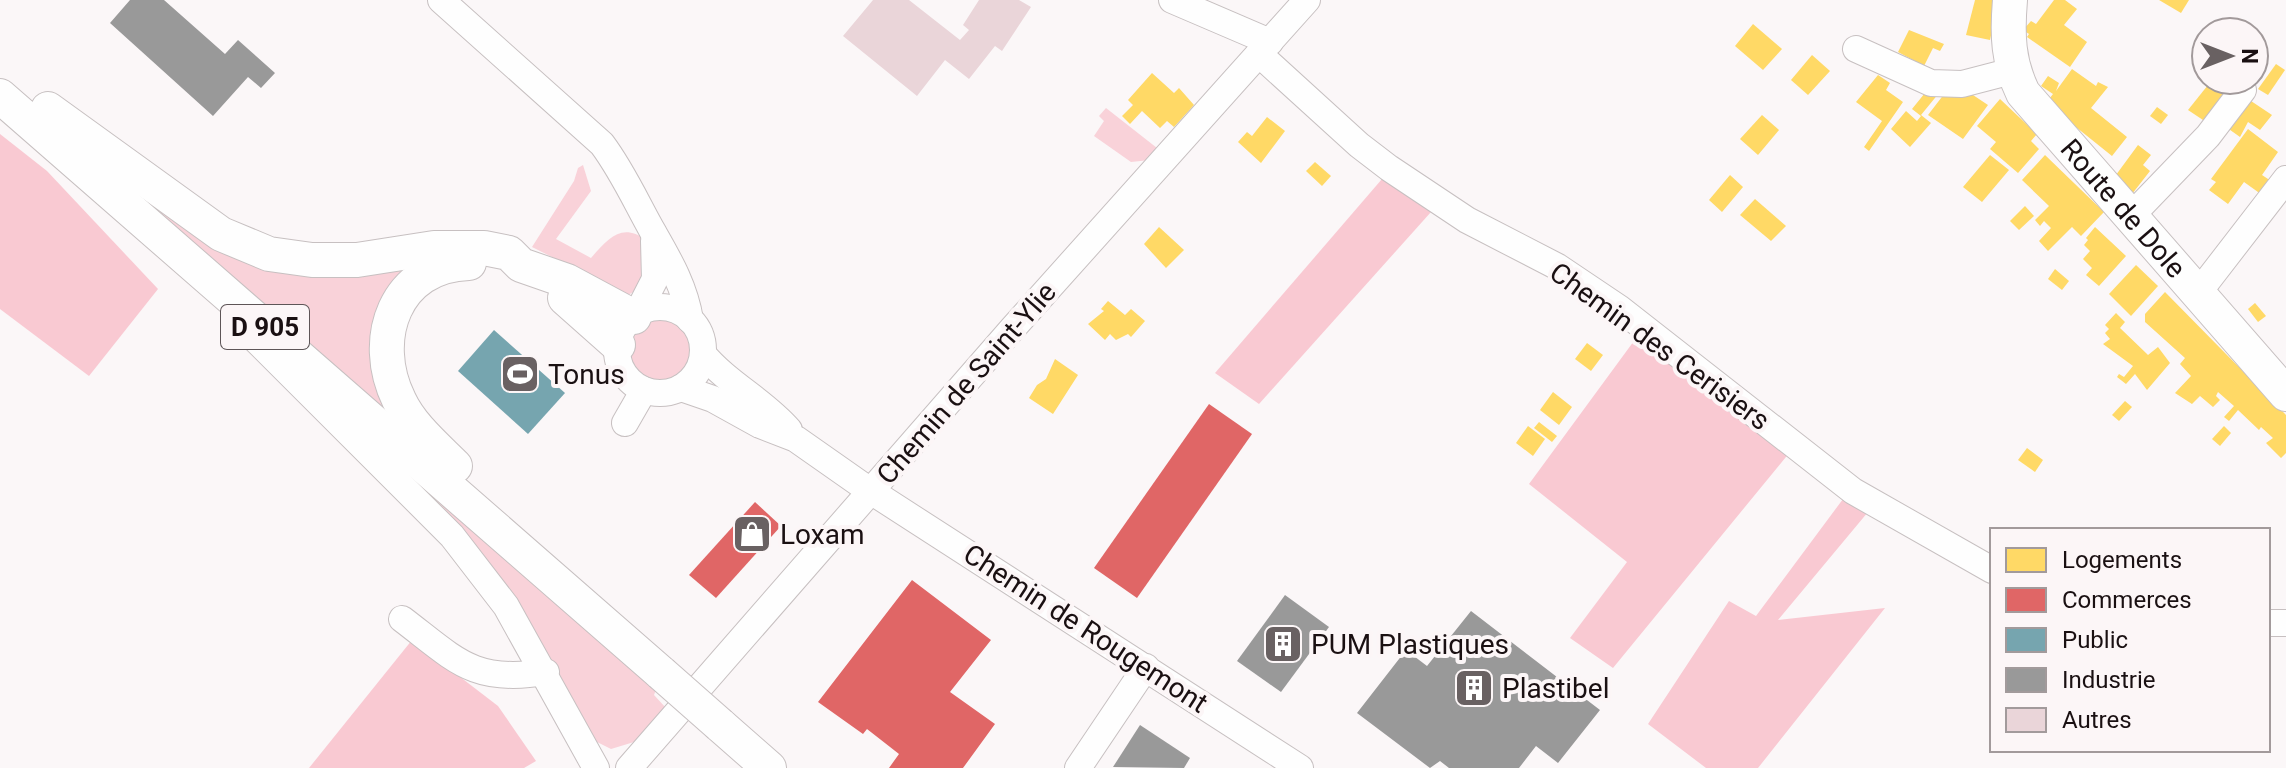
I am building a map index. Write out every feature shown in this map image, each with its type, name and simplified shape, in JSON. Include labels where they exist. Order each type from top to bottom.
[{"type":"main road","name":"Route de Dole","points":[[2010,0],[2008,48],[2012,71],[2023,93],[2286,394]]},
{"type":"main road","points":[[0,73],[221,234],[242,245],[296,259],[329,261],[471,246],[509,253],[532,270],[629,326]]},
{"type":"main road","name":"D 905","points":[[0,96],[769,768]]},
{"type":"main road","points":[[532,270],[456,264],[429,271],[417,279],[390,321],[386,346],[390,379],[410,420],[626,629],[633,649]]},
{"type":"street","points":[[441,0],[602,144],[623,173],[667,254],[688,303],[690,320]]},
{"type":"street","name":"Chemin des Cerisiers","points":[[1172,0],[1264,48],[1359,145],[1467,220],[1558,267],[1619,308],[1853,491],[1990,569]]},
{"type":"street","name":"Chemin de Saint-Ylie","points":[[629,768],[1307,0]]},
{"type":"street","points":[[1856,49],[1931,83],[1962,84],[2012,71]]},
{"type":"street","points":[[2130,217],[2208,136],[2238,96]]},
{"type":"street","points":[[42,131],[369,450],[452,536],[506,606],[546,672],[596,768]]},
{"type":"street","points":[[2198,293],[2286,179]]},
{"type":"street","points":[[629,326],[664,308],[690,320],[698,330],[703,354],[698,370],[681,388],[667,393],[644,390],[625,374],[629,326],[655,279],[654,234]]},
{"type":"street","points":[[703,354],[728,380],[775,414],[796,439]]},
{"type":"street","points":[[681,388],[713,399],[760,425],[796,439]]},
{"type":"street","points":[[625,423],[644,390]]},
{"type":"street","name":"Chemin de Rougemont","points":[[796,439],[1300,768]]},
{"type":"street","points":[[402,619],[462,665],[487,675],[514,677],[546,672]]},
{"type":"street","points":[[1078,768],[1146,667]]},
{"type":"shaded area","points":[[1106,108],[1157,148],[1150,160],[1131,162],[1094,136],[1104,121],[1099,116]]},
{"type":"shaded area","points":[[0,134],[47,171],[158,289],[89,376],[0,309]]},
{"type":"shaded area","points":[[82,148],[207,234],[413,258],[401,287],[402,425]]},
{"type":"shaded area","points":[[583,165],[591,191],[556,239],[591,258],[609,239],[622,233],[646,240],[644,278],[628,295],[532,247],[574,181],[578,168]]},
{"type":"shaded area","points":[[1382,179],[1431,212],[1259,404],[1215,373]]},
{"type":"shaded area","points":[[655,318],[667,318],[684,327],[691,338],[691,362],[684,373],[667,382],[655,382],[643,377],[634,368],[629,356],[629,344],[634,332],[643,323]]},
{"type":"shaded area","points":[[1642,330],[1790,452],[1613,668],[1570,638],[1627,562],[1529,484]]},
{"type":"shaded area","points":[[411,475],[657,687],[654,695],[666,708],[634,742],[611,749],[593,740],[518,606]]},
{"type":"shaded area","points":[[1846,495],[1868,512],[1778,620],[1885,608],[1758,768],[1706,768],[1648,724],[1729,601],[1756,616]]},
{"type":"shaded area","points":[[412,640],[498,706],[536,761],[524,768],[309,768]]},
{"type":"building: Logements","points":[[1975,0],[1999,0],[1990,40],[1966,35]]},
{"type":"building: Logements","points":[[2054,0],[2065,0],[2077,9],[2064,25],[2087,42],[2070,67],[2027,37],[2029,34],[2023,30],[2031,21],[2036,24]]},
{"type":"building: Logements","points":[[2159,0],[2189,0],[2181,13]]},
{"type":"building: Logements","points":[[1753,24],[1782,49],[1763,70],[1735,46]]},
{"type":"building: Logements","points":[[1909,30],[1944,44],[1940,51],[1933,48],[1924,66],[1898,52]]},
{"type":"building: Logements","points":[[1812,55],[1830,71],[1808,95],[1791,80]]},
{"type":"building: Logements","points":[[2276,64],[2285,70],[2270,92],[2270,72]]},
{"type":"building: Logements","points":[[2072,69],[2096,86],[2098,82],[2108,87],[2091,108],[2127,137],[2112,156],[2046,103],[2053,94],[2041,86],[2048,76],[2059,83],[2056,91]]},
{"type":"building: Logements","points":[[1152,73],[1174,93],[1179,88],[1194,105],[1174,127],[1167,121],[1160,128],[1142,111],[1130,124],[1122,116],[1133,105],[1128,100]]},
{"type":"building: Logements","points":[[1878,75],[1890,83],[1886,90],[1903,102],[1869,151],[1864,147],[1882,121],[1856,102]]},
{"type":"building: Logements","points":[[1929,88],[1939,93],[1921,115],[1931,123],[1910,147],[1891,129],[1906,111],[1917,121],[1921,116],[1912,109]]},
{"type":"building: Logements","points":[[1948,89],[1961,98],[1967,91],[1988,105],[1963,139],[1928,115]]},
{"type":"building: Logements","points":[[2199,96],[2233,96],[2212,126],[2188,110]]},
{"type":"building: Logements","points":[[2000,99],[2037,134],[2031,141],[2039,149],[2018,173],[1990,149],[1996,142],[1977,126]]},
{"type":"building: Logements","points":[[2248,99],[2272,115],[2260,130],[2248,122],[2240,137],[2226,127]]},
{"type":"building: Logements","points":[[2157,107],[2168,115],[2161,124],[2150,116]]},
{"type":"building: Logements","points":[[1762,115],[1779,130],[1758,155],[1740,139]]},
{"type":"building: Logements","points":[[1267,117],[1285,131],[1261,163],[1238,142],[1247,132],[1252,136]]},
{"type":"building: Logements","points":[[2248,129],[2278,152],[2262,175],[2274,183],[2265,197],[2244,182],[2228,204],[2209,190],[2216,182],[2211,179]]},
{"type":"building: Logements","points":[[2138,145],[2151,155],[2143,165],[2150,171],[2132,194],[2113,179]]},
{"type":"building: Logements","points":[[1990,155],[2009,170],[1982,202],[1963,187]]},
{"type":"building: Logements","points":[[2045,155],[2104,212],[2081,236],[2072,227],[2048,251],[2039,241],[2051,228],[2044,221],[2040,226],[2035,220],[2049,206],[2022,180]]},
{"type":"building: Logements","points":[[1315,162],[1331,176],[1322,186],[1306,171]]},
{"type":"building: Logements","points":[[1730,175],[1743,187],[1722,212],[1709,200]]},
{"type":"building: Logements","points":[[1755,199],[1786,226],[1771,241],[1740,215]]},
{"type":"building: Logements","points":[[2025,206],[2034,216],[2019,230],[2010,221]]},
{"type":"building: Logements","points":[[1159,227],[1184,250],[1166,268],[1144,244]]},
{"type":"building: Logements","points":[[2095,227],[2126,256],[2099,286],[2086,275],[2092,268],[2083,259],[2090,251],[2084,245],[2088,240],[2086,238]]},
{"type":"building: Logements","points":[[2136,265],[2158,286],[2131,316],[2109,294]]},
{"type":"building: Logements","points":[[2055,269],[2069,281],[2062,290],[2048,279]]},
{"type":"building: Logements","points":[[2165,292],[2286,415],[2286,453],[2281,458],[2266,443],[2273,438],[2261,427],[2259,430],[2238,410],[2229,421],[2224,417],[2234,406],[2218,392],[2216,396],[2220,400],[2213,407],[2200,396],[2192,404],[2175,393],[2191,376],[2180,364],[2185,358],[2145,322],[2145,314]]},
{"type":"building: Logements","points":[[1108,301],[1125,315],[1131,309],[1145,321],[1131,337],[1128,334],[1116,340],[1110,334],[1105,340],[1088,324],[1104,311],[1101,309]]},
{"type":"building: Logements","points":[[2255,303],[2266,316],[2258,322],[2248,309]]},
{"type":"building: Logements","points":[[2116,313],[2125,322],[2120,328],[2148,355],[2158,347],[2170,363],[2147,390],[2135,374],[2126,384],[2117,377],[2119,374],[2124,377],[2133,366],[2103,344],[2110,339],[2105,333],[2109,329],[2105,325]]},
{"type":"building: Logements","points":[[1587,343],[1603,355],[1591,371],[1575,359]]},
{"type":"building: Logements","points":[[1055,359],[1078,375],[1053,414],[1029,398],[1037,385],[1046,379]]},
{"type":"building: Logements","points":[[1553,392],[1572,407],[1559,425],[1540,410]]},
{"type":"building: Logements","points":[[2125,401],[2132,407],[2119,421],[2112,415]]},
{"type":"building: Logements","points":[[1539,422],[1557,436],[1552,442],[1534,428]]},
{"type":"building: Logements","points":[[1528,426],[1545,439],[1533,456],[1516,443]]},
{"type":"building: Logements","points":[[2224,426],[2231,433],[2220,446],[2212,439]]},
{"type":"building: Logements","points":[[2027,448],[2043,460],[2035,472],[2018,460]]},
{"type":"building: Commerces","points":[[1209,404],[1252,434],[1137,598],[1094,568]]},
{"type":"building: Commerces","points":[[755,502],[781,526],[716,598],[689,575]]},
{"type":"building: Commerces","points":[[912,580],[991,640],[950,692],[995,724],[963,768],[889,768],[899,754],[867,729],[863,734],[818,702]]},
{"type":"building: Public","points":[[494,330],[565,393],[528,434],[458,371]]},
{"type":"building: Industrie","points":[[130,0],[164,0],[225,54],[238,40],[275,73],[261,88],[248,77],[213,116],[110,23]]},
{"type":"building: Industrie","name":"PUM Plastiques","points":[[1285,595],[1329,627],[1281,692],[1237,661]]},
{"type":"building: Industrie","name":"Plastibel","points":[[1471,611],[1600,710],[1558,763],[1536,746],[1519,768],[1449,768],[1440,761],[1430,768],[1357,713],[1406,650],[1427,666]]},
{"type":"building: Industrie","points":[[1140,725],[1190,758],[1184,768],[1113,767]]},
{"type":"building: Autres","points":[[873,0],[909,0],[960,40],[969,30],[963,25],[979,0],[1019,0],[1031,7],[1002,51],[995,46],[969,79],[945,60],[917,96],[843,36]]},
{"type":"place","name":"Tonus","points":[[520,374]]},
{"type":"place","name":"Loxam","points":[[752,534]]},
{"type":"place","name":"PUM Plastiques","points":[[1283,644]]},
{"type":"place","name":"Plastibel","points":[[1474,688]]}]
